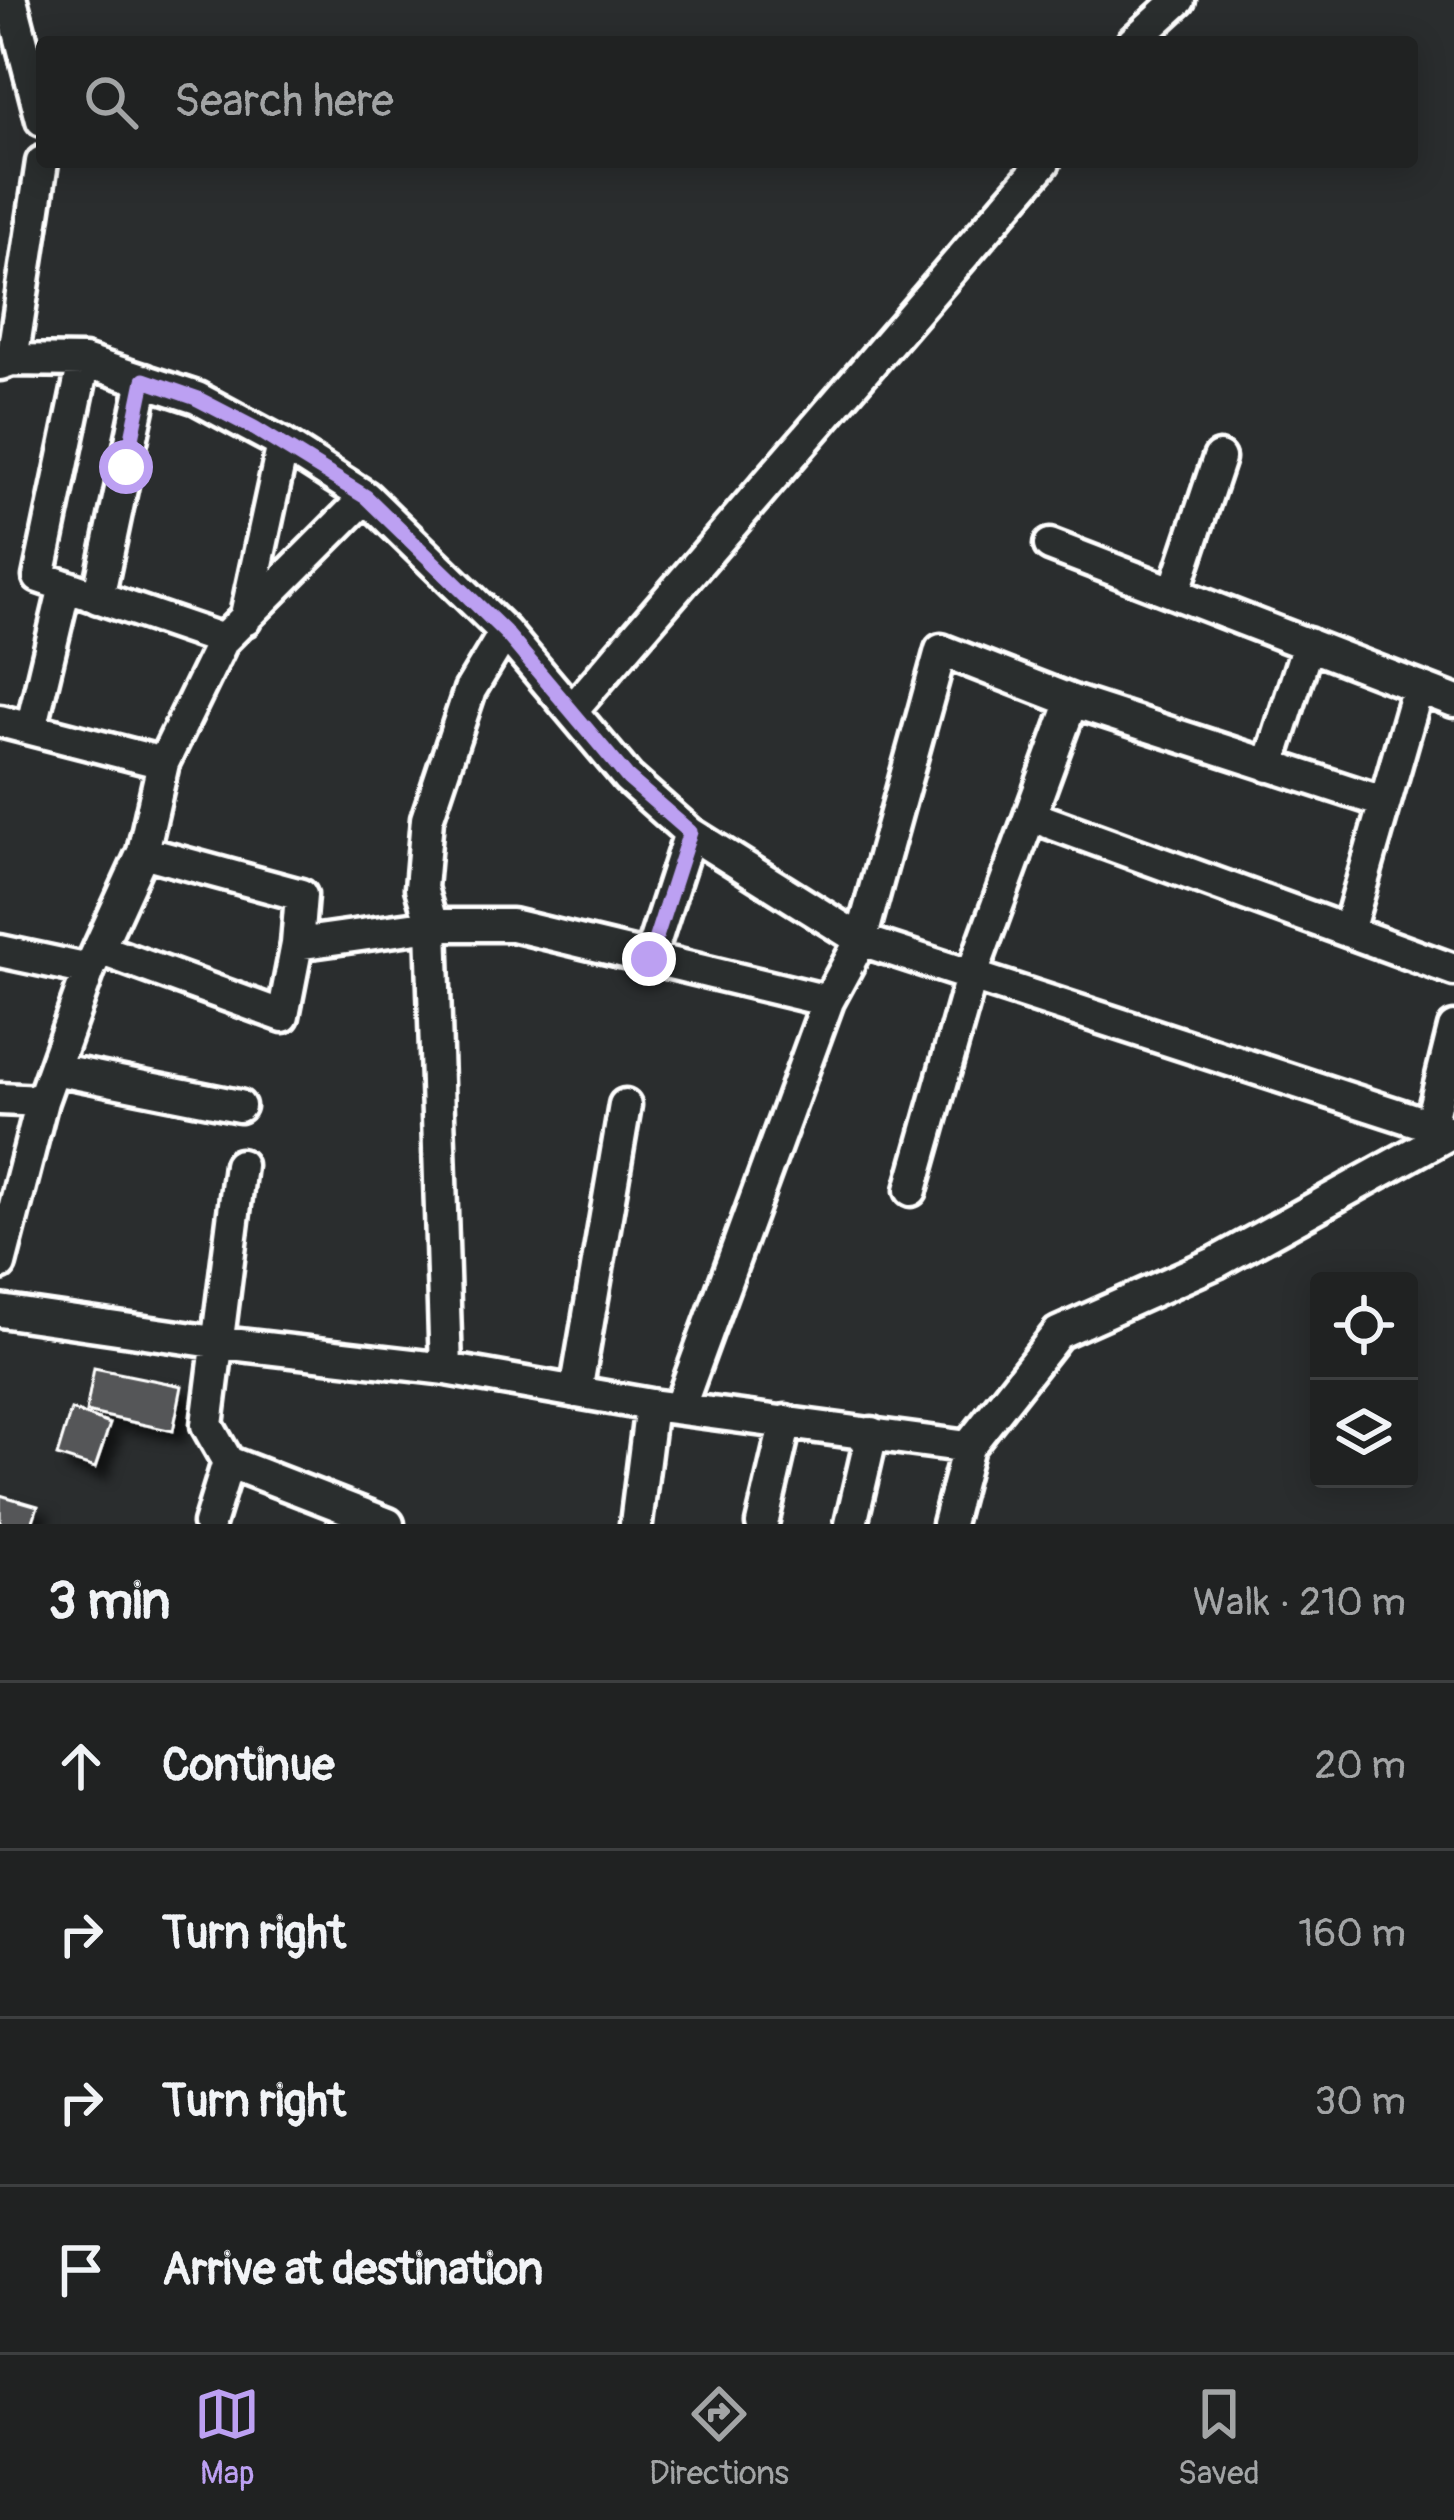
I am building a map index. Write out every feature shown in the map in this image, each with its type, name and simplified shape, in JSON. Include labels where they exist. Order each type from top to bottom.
[{"type":"street","points":[[10,0],[36,98]]},
{"type":"street","points":[[1139,36],[1179,0]]},
{"type":"street","points":[[41,168],[6,362],[84,361],[196,398],[283,444],[366,497],[505,632],[628,778],[690,832],[861,940],[1448,1130]]},
{"type":"street","points":[[573,709],[1039,168]]},
{"type":"street","points":[[84,361],[39,577],[98,598],[234,630]]},
{"type":"street","points":[[98,598],[144,380]]},
{"type":"street","points":[[0,1264],[42,1101],[94,959],[143,852],[163,763],[234,630],[283,444]]},
{"type":"street","points":[[1174,593],[1219,458]]},
{"type":"street","points":[[234,630],[366,497]]},
{"type":"street","points":[[1050,545],[1454,700]]},
{"type":"street","points":[[31,729],[65,586]]},
{"type":"street","points":[[446,1369],[432,925],[421,888],[428,819],[470,690],[505,632]]},
{"type":"street","points":[[1269,766],[1308,644]]},
{"type":"street","points":[[636,1524],[666,1406],[828,1001],[861,940],[941,650],[1072,701],[1383,802]]},
{"type":"street","points":[[1348,931],[1418,687]]},
{"type":"street","points":[[911,1190],[971,977],[1072,701]]},
{"type":"street","points":[[0,721],[163,763]]},
{"type":"street","points":[[1031,816],[1454,970]]},
{"type":"street","points":[[649,959],[690,832]]},
{"type":"street","points":[[0,951],[94,959],[284,1016],[301,895],[143,852]]},
{"type":"street","points":[[297,944],[432,925],[512,925],[828,1001]]},
{"type":"street","points":[[1448,1130],[1454,1028]]},
{"type":"street","points":[[54,1070],[239,1106]]},
{"type":"street","points":[[0,1099],[42,1101]]},
{"type":"street","points":[[577,1392],[625,1105]]},
{"type":"street","points":[[948,1524],[968,1448],[1058,1333],[1217,1262],[1448,1130]]},
{"type":"street","points":[[240,1166],[207,1425],[228,1462],[388,1524]]},
{"type":"street","points":[[0,1310],[214,1342],[446,1369],[666,1406],[968,1448]]},
{"type":"street","points":[[762,1524],[785,1421]]},
{"type":"street","points":[[851,1524],[872,1433]]},
{"type":"street","points":[[209,1524],[228,1462]]},
{"type":"building","points":[[94,1368],[182,1386],[173,1431],[86,1412]]},
{"type":"building","points":[[71,1410],[110,1424],[95,1468],[57,1456]]},
{"type":"building","points":[[0,1495],[38,1506],[32,1524],[0,1524]]},
{"type":"route","points":[[126,467],[144,380],[196,398],[254,428],[366,497],[505,632],[628,778],[690,832],[649,959]]}]
